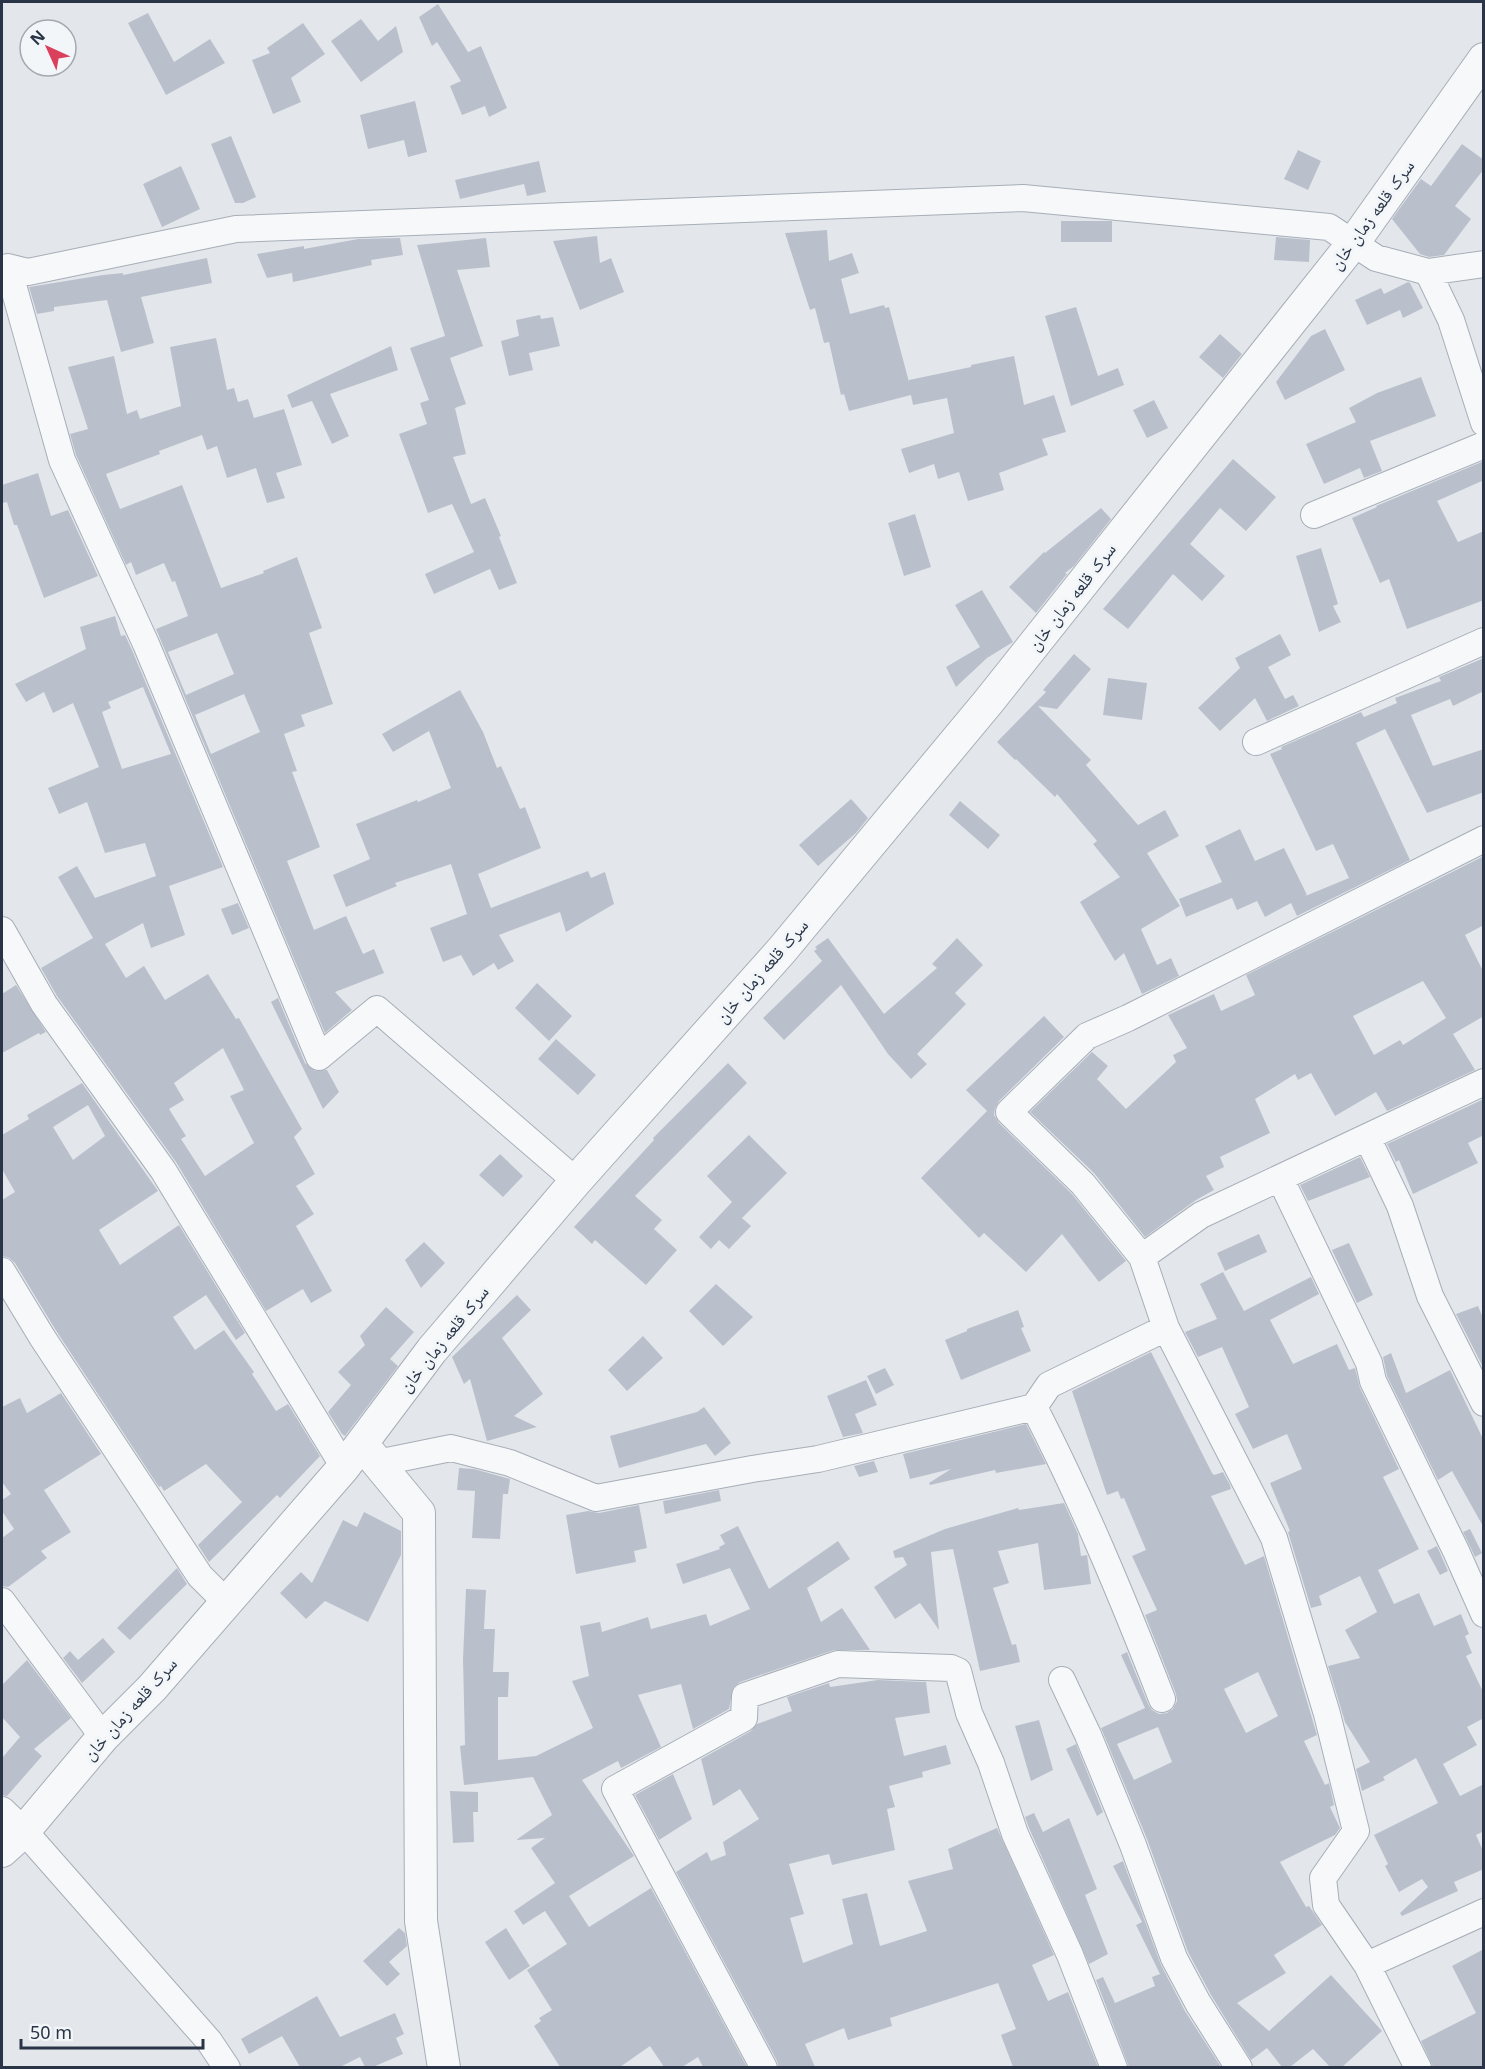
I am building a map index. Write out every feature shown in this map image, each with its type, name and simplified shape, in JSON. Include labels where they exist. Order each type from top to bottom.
[{"type":"street","name":"سرک قلعه زمان خان","points":[[13,1841],[103,1737],[152,1688],[226,1602],[361,1458],[432,1350],[576,1180],[782,950],[989,701],[1354,242],[1484,59]]},
{"type":"street","points":[[576,1180],[377,1009],[319,1057],[146,644],[62,460],[4,268],[28,272],[236,229],[1023,198],[1329,227],[1376,258],[1428,272],[1484,264]]},
{"type":"street","points":[[1428,272],[1451,320],[1484,423]]},
{"type":"street","points":[[1314,515],[1484,445]]},
{"type":"street","points":[[1256,742],[1484,641]]},
{"type":"street","points":[[1418,2067],[1367,1965],[1326,1905],[1323,1878],[1356,1831],[1327,1714],[1274,1538],[1166,1328],[1142,1257],[1083,1184],[1009,1112],[1087,1036],[1128,1018],[1484,839]]},
{"type":"street","points":[[2,930],[44,1004],[163,1170],[361,1458],[419,1513],[421,1921],[444,2067]]},
{"type":"street","points":[[1142,1257],[1201,1215],[1484,1082]]},
{"type":"street","points":[[1367,1137],[1400,1206],[1430,1296],[1484,1402]]},
{"type":"street","points":[[1280,1178],[1369,1363],[1373,1381],[1456,1551],[1484,1614]]},
{"type":"street","points":[[2,1271],[42,1337],[201,1576],[226,1602]]},
{"type":"street","points":[[361,1458],[451,1448],[510,1463],[596,1498],[818,1459],[1034,1407],[1048,1384],[1166,1328]]},
{"type":"street","points":[[1034,1407],[1081,1501],[1122,1595],[1162,1699]]},
{"type":"street","points":[[2,1601],[103,1737]]},
{"type":"street","points":[[764,2067],[615,1789],[744,1718],[745,1696],[838,1664],[951,1668],[958,1671],[969,1713],[991,1763],[1015,1834],[1070,1955],[1114,2067]]},
{"type":"street","points":[[1062,1680],[1088,1735],[1133,1845],[1174,1958],[1198,2002],[1239,2067]]},
{"type":"street","points":[[2,1810],[13,1841],[209,2041],[227,2067]]},
{"type":"street","points":[[1367,1965],[1484,1912]]},
{"type":"building","points":[[438,4],[468,52],[481,46],[507,108],[489,117],[485,106],[462,115],[450,86],[461,81],[437,42],[432,46],[419,17]]},
{"type":"building","points":[[148,13],[174,62],[210,39],[225,63],[166,95],[128,23]]},
{"type":"building","points":[[361,19],[378,41],[396,26],[403,52],[361,82],[331,41]]},
{"type":"building","points":[[303,23],[325,54],[291,78],[301,102],[273,114],[252,60],[270,53],[267,48]]},
{"type":"building","points":[[415,101],[427,152],[408,157],[404,140],[368,149],[360,115]]},
{"type":"building","points":[[231,136],[256,197],[243,203],[235,203],[211,144]]},
{"type":"building","points":[[1462,144],[1484,160],[1484,169],[1455,206],[1471,219],[1444,255],[1429,257],[1420,254],[1392,219],[1421,179],[1431,186]]},
{"type":"building","points":[[1298,150],[1321,161],[1308,190],[1284,179]]},
{"type":"building","points":[[539,161],[546,192],[527,196],[524,184],[460,199],[455,180]]},
{"type":"building","points":[[181,166],[200,209],[162,227],[143,184]]},
{"type":"building","points":[[1061,221],[1112,221],[1112,242],[1061,242]]},
{"type":"building","points":[[827,230],[829,261],[852,253],[859,273],[841,279],[850,314],[884,305],[885,308],[889,307],[909,382],[909,380],[1014,356],[1024,405],[1054,395],[1066,432],[1042,439],[1048,455],[999,473],[1004,490],[968,501],[959,472],[938,479],[934,464],[909,473],[901,449],[954,433],[947,398],[913,405],[911,395],[849,411],[844,394],[841,395],[829,342],[824,343],[815,308],[810,310],[785,233]]},
{"type":"building","points":[[597,236],[600,263],[611,258],[624,292],[580,310],[553,241]]},
{"type":"building","points":[[1276,237],[1310,240],[1309,262],[1274,260]]},
{"type":"building","points":[[400,238],[403,255],[371,260],[372,265],[293,282],[292,273],[267,278],[257,254],[304,246],[304,249],[358,239]]},
{"type":"building","points":[[486,238],[490,267],[457,270],[483,346],[450,358],[466,404],[455,408],[466,454],[453,457],[471,504],[485,498],[517,583],[499,590],[490,569],[434,594],[425,574],[474,552],[452,504],[428,513],[399,434],[427,424],[420,403],[429,400],[410,348],[445,336],[417,245]]},
{"type":"building","points":[[207,258],[212,283],[141,297],[154,343],[121,352],[107,300],[54,307],[54,311],[37,314],[29,287],[103,275],[123,273],[123,275]]},
{"type":"building","points":[[1408,282],[1423,308],[1403,318],[1400,310],[1367,325],[1355,300],[1381,288],[1384,294]]},
{"type":"building","points":[[1076,307],[1098,376],[1118,368],[1124,385],[1071,406],[1045,316]]},
{"type":"building","points":[[540,315],[541,319],[553,317],[560,346],[529,353],[533,370],[509,376],[501,341],[519,336],[516,320]]},
{"type":"building","points":[[1325,329],[1345,370],[1285,400],[1276,382],[1311,336]]},
{"type":"building","points":[[1220,334],[1242,354],[1223,378],[1199,357]]},
{"type":"building","points":[[216,338],[227,390],[234,388],[238,402],[248,399],[254,418],[284,409],[302,465],[276,473],[285,498],[267,503],[256,468],[227,478],[217,446],[207,450],[202,435],[106,474],[120,509],[182,485],[221,588],[264,573],[263,571],[297,557],[322,628],[309,633],[333,704],[301,715],[305,726],[284,734],[297,771],[292,772],[320,847],[287,861],[314,930],[346,916],[363,954],[374,949],[384,973],[335,992],[352,1010],[325,1033],[156,629],[188,616],[175,581],[172,582],[164,563],[136,575],[131,562],[126,565],[76,455],[70,434],[88,429],[68,367],[114,356],[127,414],[137,410],[140,419],[181,406],[170,347]],"holes":[[[217,633],[234,674],[186,695],[168,652]],[[244,694],[260,732],[211,754],[195,715]]]},
{"type":"building","points":[[391,346],[398,370],[330,394],[349,436],[332,444],[312,401],[292,408],[287,395]]},
{"type":"building","points":[[1421,377],[1436,416],[1370,441],[1382,471],[1364,478],[1360,468],[1324,484],[1306,444],[1356,422],[1349,408],[1377,393]]},
{"type":"building","points":[[1154,400],[1168,428],[1147,438],[1133,410]]},
{"type":"building","points":[[1233,459],[1276,497],[1246,531],[1220,508],[1190,544],[1225,576],[1202,601],[1173,574],[1128,629],[1103,609]]},
{"type":"building","points":[[1484,461],[1484,480],[1437,501],[1458,542],[1484,531],[1484,600],[1407,629],[1389,579],[1380,583],[1352,518]]},
{"type":"building","points":[[38,473],[51,516],[68,510],[98,576],[44,598],[7,502],[2,503],[2,485]]},
{"type":"building","points":[[1101,508],[1111,519],[1074,566],[1065,573],[1067,574],[1036,613],[1009,587],[1044,552]]},
{"type":"building","points":[[915,514],[931,567],[904,576],[888,523]]},
{"type":"building","points":[[1321,548],[1338,604],[1333,606],[1341,622],[1319,632],[1296,556]]},
{"type":"building","points":[[982,590],[1013,642],[987,658],[956,687],[946,667],[980,647],[955,605]]},
{"type":"building","points":[[115,616],[121,636],[125,635],[132,650],[223,867],[169,886],[185,935],[151,948],[143,923],[105,944],[126,978],[144,966],[165,1000],[208,974],[236,1019],[239,1018],[302,1129],[294,1137],[315,1174],[296,1186],[314,1214],[296,1226],[332,1291],[311,1303],[303,1289],[266,1311],[176,1162],[57,996],[41,968],[93,938],[58,877],[77,866],[95,898],[156,876],[145,843],[105,853],[87,802],[59,814],[48,788],[99,767],[73,703],[53,713],[44,692],[26,702],[15,684],[86,649],[80,627]],"holes":[[[143,687],[171,754],[122,769],[102,712],[111,708],[108,702]],[[223,1048],[244,1090],[230,1096],[254,1143],[205,1176],[181,1139],[186,1136],[169,1109],[184,1100],[174,1083]]]},
{"type":"building","points":[[1280,634],[1291,655],[1268,667],[1285,699],[1293,695],[1299,706],[1267,721],[1255,698],[1220,731],[1198,708],[1240,668],[1235,658]]},
{"type":"building","points":[[1074,654],[1091,669],[1057,709],[1038,706],[1091,760],[1086,765],[1138,825],[1165,810],[1179,836],[1147,853],[1180,906],[1141,929],[1157,965],[1171,958],[1179,976],[1142,994],[1124,953],[1115,961],[1080,902],[1120,877],[1093,844],[1097,841],[1057,794],[1055,797],[997,742],[1046,692],[1043,690]]},
{"type":"building","points":[[1484,658],[1484,691],[1453,706],[1450,699],[1411,715],[1433,766],[1484,749],[1484,792],[1427,813],[1385,729],[1356,743],[1410,860],[1297,916],[1291,903],[1265,917],[1257,901],[1237,910],[1232,898],[1186,917],[1179,899],[1222,882],[1205,846],[1240,829],[1255,861],[1284,848],[1307,895],[1303,897],[1349,878],[1333,844],[1316,851],[1270,754],[1361,712],[1364,717],[1397,703],[1395,698],[1441,681],[1439,677]]},
{"type":"building","points":[[1108,678],[1147,683],[1142,720],[1103,715]]},
{"type":"building","points":[[460,690],[483,732],[497,768],[501,766],[520,809],[525,807],[541,848],[478,874],[491,908],[588,871],[591,878],[605,872],[614,904],[566,932],[560,912],[499,935],[514,961],[498,970],[494,963],[473,976],[461,955],[443,962],[430,928],[467,914],[451,864],[395,883],[397,886],[346,907],[333,875],[370,859],[356,824],[451,788],[429,731],[393,752],[382,734]]},
{"type":"building","points":[[851,799],[868,818],[856,833],[818,866],[799,845]]},
{"type":"building","points":[[960,801],[1000,835],[988,849],[949,815]]},
{"type":"building","points":[[1484,856],[1484,925],[1465,935],[1484,973],[1484,1016],[1453,1034],[1475,1070],[1387,1111],[1376,1092],[1335,1116],[1311,1073],[1298,1080],[1295,1074],[1255,1099],[1270,1133],[1220,1157],[1224,1167],[1206,1176],[1214,1190],[1196,1200],[1145,1237],[1094,1173],[1030,1112],[1092,1052],[1108,1066],[1097,1079],[1126,1109],[1176,1062],[1173,1055],[1187,1048],[1168,1015],[1214,994],[1221,1011],[1255,995],[1246,975]],"holes":[[[1423,981],[1446,1018],[1403,1045],[1400,1040],[1374,1055],[1353,1016]]]},
{"type":"building","points":[[238,903],[249,928],[232,935],[221,909]]},
{"type":"building","points":[[828,938],[884,1014],[937,968],[932,964],[957,938],[983,965],[955,993],[966,1004],[917,1054],[927,1064],[911,1079],[888,1054],[841,985],[784,1040],[763,1018],[822,961],[814,951],[817,949],[815,947]]},
{"type":"building","points":[[537,983],[572,1016],[549,1041],[515,1008]]},
{"type":"building","points":[[16,985],[46,1032],[40,1035],[39,1033],[2,1053],[2,994]]},
{"type":"building","points":[[278,998],[305,1063],[315,1071],[327,1070],[339,1092],[323,1109],[271,1002]]},
{"type":"building","points":[[1044,1016],[1064,1037],[999,1101],[994,1115],[999,1123],[1072,1194],[1126,1261],[1099,1282],[1062,1234],[1026,1272],[984,1233],[979,1238],[921,1178],[987,1111],[966,1090]]},
{"type":"building","points":[[556,1039],[596,1075],[578,1095],[538,1059]]},
{"type":"building","points":[[728,1063],[747,1083],[635,1196],[662,1220],[654,1229],[677,1250],[646,1285],[595,1240],[592,1244],[574,1227],[654,1140],[653,1138]]},
{"type":"building","points":[[82,1083],[158,1191],[99,1230],[120,1265],[179,1225],[245,1333],[236,1340],[206,1295],[173,1317],[195,1350],[224,1330],[254,1372],[252,1374],[276,1411],[288,1404],[320,1456],[280,1498],[277,1495],[209,1562],[198,1545],[242,1502],[206,1464],[164,1491],[161,1486],[159,1487],[55,1329],[15,1263],[2,1256],[2,1200],[15,1192],[2,1169],[2,1135],[29,1119],[27,1115]],"holes":[[[88,1105],[105,1136],[73,1160],[53,1127]]]},
{"type":"building","points":[[1484,1099],[1484,1135],[1468,1143],[1478,1163],[1413,1194],[1399,1160],[1396,1162],[1387,1144]]},
{"type":"building","points":[[749,1135],[787,1173],[742,1218],[751,1226],[729,1249],[719,1240],[711,1249],[699,1237],[732,1202],[707,1176]]},
{"type":"building","points":[[500,1154],[523,1176],[503,1197],[479,1175]]},
{"type":"building","points":[[1360,1157],[1370,1177],[1308,1201],[1300,1185]]},
{"type":"building","points":[[1259,1234],[1267,1252],[1225,1271],[1217,1253]]},
{"type":"building","points":[[424,1242],[445,1263],[421,1288],[405,1260]]},
{"type":"building","points":[[1349,1243],[1373,1295],[1357,1303],[1332,1250]]},
{"type":"building","points":[[1223,1272],[1244,1311],[1311,1277],[1319,1294],[1270,1320],[1293,1364],[1337,1344],[1349,1370],[1355,1368],[1360,1388],[1399,1469],[1383,1477],[1419,1549],[1378,1570],[1394,1604],[1419,1593],[1434,1626],[1461,1614],[1469,1634],[1465,1636],[1472,1653],[1466,1656],[1484,1694],[1484,1718],[1467,1727],[1477,1745],[1443,1764],[1460,1796],[1484,1784],[1484,1831],[1476,1835],[1484,1853],[1484,1869],[1454,1882],[1458,1891],[1402,1916],[1400,1913],[1428,1887],[1422,1879],[1399,1892],[1385,1866],[1388,1864],[1374,1835],[1438,1803],[1416,1758],[1383,1777],[1385,1780],[1362,1791],[1356,1769],[1370,1762],[1345,1722],[1328,1666],[1360,1658],[1345,1630],[1377,1612],[1360,1576],[1319,1596],[1322,1605],[1311,1608],[1288,1532],[1290,1531],[1270,1483],[1302,1469],[1287,1434],[1253,1449],[1235,1414],[1249,1407],[1222,1347],[1198,1357],[1185,1332],[1217,1319],[1200,1284]]},
{"type":"building","points":[[716,1284],[753,1317],[723,1346],[689,1311]]},
{"type":"building","points":[[517,1295],[531,1310],[502,1338],[543,1394],[514,1416],[537,1427],[487,1441],[470,1379],[464,1384],[452,1357]]},
{"type":"building","points":[[1478,1306],[1484,1320],[1484,1369],[1456,1314]]},
{"type":"building","points":[[386,1307],[414,1332],[390,1359],[398,1366],[345,1436],[328,1412],[351,1385],[338,1372],[365,1345],[360,1336]]},
{"type":"building","points":[[1018,1310],[1024,1327],[1021,1328],[1031,1351],[961,1380],[945,1340],[967,1329]]},
{"type":"building","points":[[643,1336],[663,1358],[627,1391],[608,1370]]},
{"type":"building","points":[[1151,1352],[1212,1473],[1214,1475],[1223,1472],[1230,1485],[1231,1489],[1211,1496],[1245,1565],[1264,1556],[1317,1735],[1304,1741],[1325,1785],[1329,1783],[1334,1805],[1330,1807],[1340,1828],[1335,1835],[1280,1862],[1306,1907],[1309,1906],[1322,1925],[1274,1955],[1286,1973],[1237,2003],[1269,2031],[1331,1975],[1382,2031],[1342,2067],[1330,2067],[1313,2049],[1290,2067],[1282,2067],[1267,2048],[1251,2060],[1188,1952],[1147,1839],[1101,1728],[1145,1708],[1121,1655],[1127,1652],[1152,1710],[1159,1714],[1173,1709],[1177,1701],[1176,1694],[1145,1615],[1157,1610],[1132,1556],[1146,1550],[1124,1498],[1121,1499],[1118,1491],[1107,1495],[1072,1391]],"holes":[[[1258,1672],[1278,1716],[1246,1733],[1224,1689]],[[1158,1727],[1172,1762],[1134,1780],[1117,1744]]]},
{"type":"building","points":[[1391,1353],[1406,1393],[1450,1370],[1484,1441],[1484,1528],[1452,1471],[1438,1480],[1387,1376],[1383,1357]]},
{"type":"building","points":[[885,1368],[894,1385],[876,1394],[867,1376]]},
{"type":"building","points":[[866,1380],[877,1405],[855,1414],[863,1433],[843,1437],[827,1396]]},
{"type":"building","points":[[61,1393],[101,1454],[44,1490],[71,1532],[41,1551],[47,1558],[8,1587],[2,1586],[2,1538],[14,1529],[2,1511],[2,1500],[11,1494],[2,1482],[2,1407],[20,1398],[27,1413]]},
{"type":"building","points":[[704,1407],[731,1443],[715,1456],[706,1444],[619,1468],[610,1436],[697,1412]]},
{"type":"building","points":[[1026,1424],[1046,1464],[996,1473],[995,1470],[930,1485],[929,1483],[951,1469],[910,1479],[903,1454]]},
{"type":"building","points":[[874,1461],[878,1472],[859,1477],[854,1466]]},
{"type":"building","points":[[459,1468],[474,1469],[510,1479],[508,1494],[503,1494],[500,1539],[472,1538],[475,1491],[457,1490]]},
{"type":"building","points":[[719,1490],[721,1501],[665,1514],[663,1501]]},
{"type":"building","points":[[1064,1503],[1078,1534],[1081,1556],[1087,1555],[1091,1584],[1044,1590],[1038,1543],[998,1551],[1009,1583],[993,1588],[1012,1645],[1016,1644],[1020,1662],[980,1671],[953,1549],[931,1552],[939,1630],[920,1603],[895,1619],[874,1587],[907,1565],[903,1557],[895,1558],[893,1551],[945,1529],[1018,1508],[1019,1510]]},
{"type":"building","points":[[639,1505],[647,1548],[634,1551],[636,1562],[576,1574],[566,1515],[588,1511],[599,1513]]},
{"type":"building","points":[[364,1512],[401,1531],[401,1555],[368,1622],[325,1601],[306,1619],[280,1593],[301,1572],[312,1583],[343,1520],[357,1527]]},
{"type":"building","points":[[738,1526],[769,1589],[838,1541],[850,1559],[807,1588],[821,1622],[842,1608],[870,1650],[834,1650],[740,1682],[733,1688],[729,1709],[693,1729],[681,1684],[638,1695],[661,1747],[621,1768],[618,1761],[582,1780],[634,1856],[569,1896],[589,1927],[651,1888],[747,2067],[703,2067],[698,2057],[682,2067],[664,2067],[650,2046],[620,2067],[560,2067],[534,2026],[541,2021],[539,2018],[552,2010],[527,1970],[567,1944],[545,1911],[523,1925],[514,1911],[555,1883],[531,1848],[545,1838],[516,1840],[552,1815],[533,1777],[464,1785],[460,1746],[465,1745],[463,1659],[466,1589],[486,1590],[484,1629],[495,1629],[493,1672],[509,1672],[508,1697],[498,1697],[498,1760],[536,1756],[593,1728],[572,1681],[589,1676],[580,1626],[600,1622],[602,1632],[648,1617],[651,1629],[706,1614],[710,1626],[750,1609],[730,1568],[683,1584],[676,1564],[720,1549],[719,1547],[725,1544],[720,1535]]},
{"type":"building","points":[[1470,1529],[1482,1553],[1475,1557],[1463,1532]]},
{"type":"building","points":[[1437,1546],[1448,1571],[1440,1575],[1427,1551]]},
{"type":"building","points":[[177,1568],[187,1584],[130,1640],[117,1628]]},
{"type":"building","points":[[103,1638],[115,1652],[82,1683],[63,1658],[70,1651],[78,1660]]},
{"type":"building","points":[[27,1660],[71,1718],[34,1749],[42,1756],[7,1796],[2,1795],[2,1758],[20,1737],[2,1717],[2,1685]]},
{"type":"building","points":[[878,1680],[926,1682],[930,1713],[895,1718],[904,1756],[946,1745],[951,1764],[922,1772],[923,1777],[889,1786],[895,1807],[887,1809],[895,1850],[832,1865],[829,1854],[789,1864],[804,1914],[790,1918],[803,1963],[853,1944],[842,1899],[867,1893],[880,1946],[927,1931],[908,1881],[953,1869],[948,1849],[997,1828],[1054,1955],[1032,1965],[1048,2001],[1068,1992],[1098,2067],[1013,2067],[1001,2035],[1016,2029],[998,1983],[890,2018],[892,2026],[848,2040],[844,2028],[805,2044],[815,2067],[779,2067],[676,1872],[707,1852],[711,1861],[726,1855],[723,1842],[759,1819],[740,1789],[713,1806],[701,1759],[751,1731],[757,1724],[792,1711],[787,1697],[829,1683],[830,1687]]},
{"type":"building","points":[[1039,1720],[1053,1770],[1031,1781],[1015,1726]]},
{"type":"building","points":[[1076,1744],[1103,1812],[1097,1816],[1066,1749]]},
{"type":"building","points":[[673,1774],[692,1819],[659,1840],[635,1795]]},
{"type":"building","points":[[450,1791],[478,1792],[478,1812],[473,1812],[474,1842],[453,1843]]},
{"type":"building","points":[[1034,1813],[1043,1832],[1069,1818],[1097,1889],[1085,1895],[1108,1954],[1089,1964],[1029,1828],[1025,1817]]},
{"type":"building","points":[[1123,1861],[1161,1965],[1185,2011],[1221,2067],[1129,2067],[1096,1980],[1103,1977],[1115,2003],[1155,1986],[1152,1977],[1160,1974],[1136,1925],[1142,1922],[1113,1866]]},
{"type":"building","points":[[399,1928],[405,1933],[407,1946],[389,1962],[400,1974],[387,1986],[363,1961]]},
{"type":"building","points":[[506,1928],[530,1966],[509,1980],[485,1942]]},
{"type":"building","points":[[1484,1949],[1484,2067],[1433,2067],[1421,2041],[1476,2013],[1452,1966]]},
{"type":"building","points":[[317,1996],[340,2037],[395,2013],[404,2034],[396,2038],[403,2054],[373,2067],[365,2067],[360,2057],[340,2067],[300,2067],[282,2036],[249,2054],[241,2039]]}]
